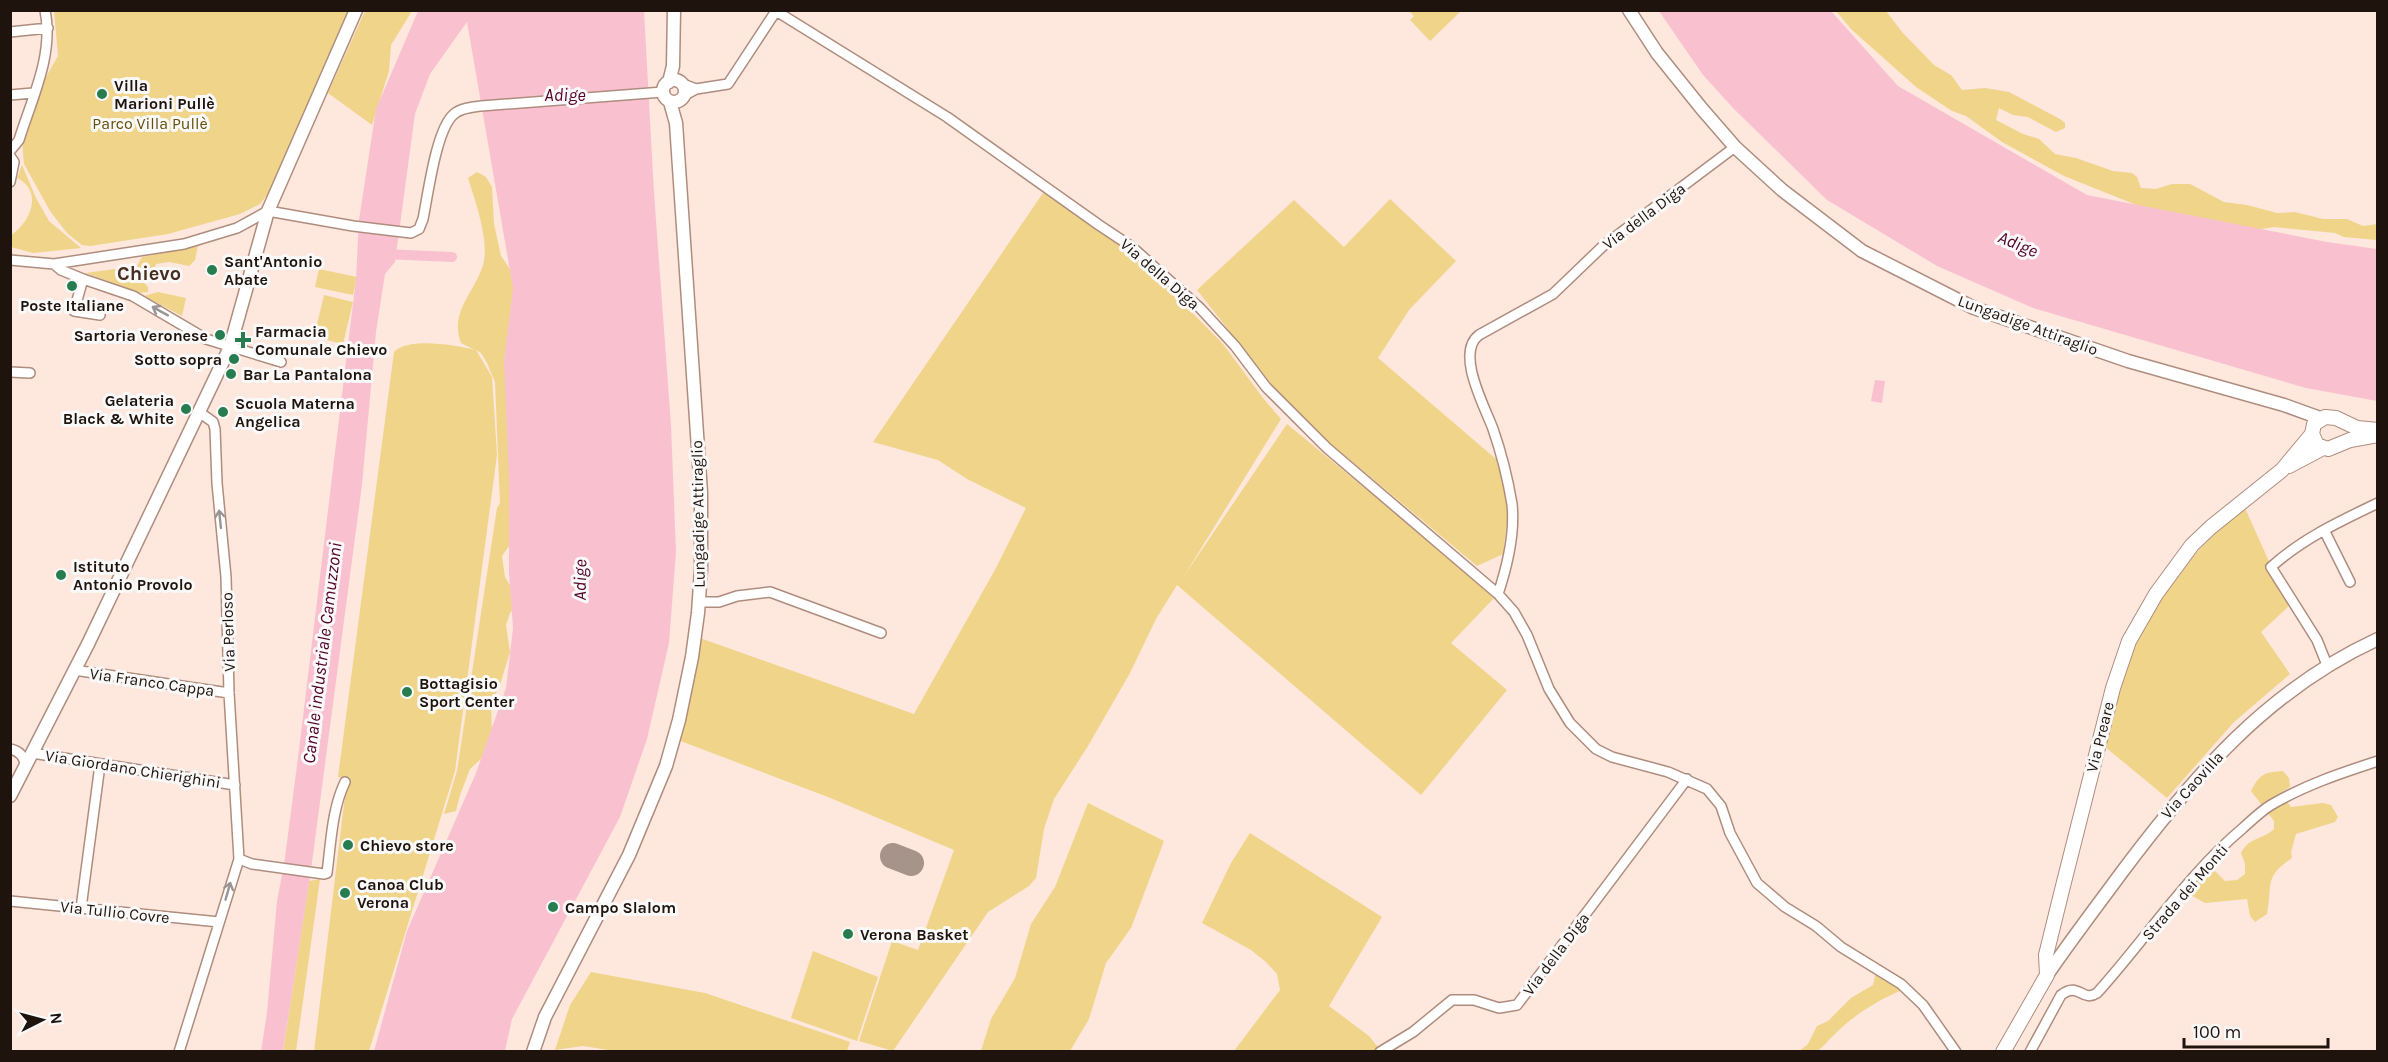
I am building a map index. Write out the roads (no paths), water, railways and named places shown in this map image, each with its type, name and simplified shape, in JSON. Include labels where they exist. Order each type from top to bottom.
[{"type":"main road","name":"Lungadige Attiraglio","points":[[2320,418],[2330,416],[2357,428],[2378,430]]},
{"type":"main road","points":[[2312,432],[2314,424],[2320,418]]},
{"type":"main road","points":[[2336,418],[2344,429],[2343,440],[2339,445]]},
{"type":"main road","name":"Lungadige Attiraglio","points":[[2312,432],[2317,445],[2323,448]]},
{"type":"main road","name":"Via Preare","points":[[2282,470],[2312,432]]},
{"type":"main road","points":[[2323,448],[2378,435]]},
{"type":"main road","name":"Via Preare","points":[[2003,1052],[2047,975],[2046,955],[2113,688],[2129,641],[2156,594],[2192,545],[2211,526],[2282,470],[2323,448]]},
{"type":"street","points":[[10,182],[14,162],[10,153],[19,140],[46,58],[48,28],[45,10]]},
{"type":"street","points":[[10,796],[74,670],[230,347],[268,211],[356,10]]},
{"type":"street","name":"Lungadige Attiraglio","points":[[533,1052],[544,1017],[629,855],[666,766],[687,678],[699,602],[702,538],[701,493],[676,123],[673,66],[674,10]]},
{"type":"street","name":"Lungadige Attiraglio","points":[[1629,10],[1664,63],[1735,147],[1782,190],[1862,251],[1974,308],[2128,361],[2284,405],[2320,418]]},
{"type":"street","name":"Via della Diga","points":[[268,211],[353,226],[411,233],[419,229],[442,133],[453,114],[466,108],[481,106],[676,91],[728,84],[776,11],[947,117],[1132,247],[1200,308],[1235,346],[1266,387],[1327,448],[1498,594],[1514,612],[1527,635],[1549,689],[1570,723],[1596,749],[1612,757],[1687,779],[1707,789],[1721,806],[1730,833],[1757,883],[1785,907],[1816,926],[1841,947],[1901,984],[1923,1005],[1956,1052]]},
{"type":"street","points":[[10,32],[48,28]]},
{"type":"street","points":[[10,95],[33,93]]},
{"type":"street","name":"Via della Diga","points":[[1498,594],[1503,578],[1513,518],[1493,430],[1474,384],[1471,370],[1472,343],[1479,335],[1553,294],[1603,246],[1735,147]]},
{"type":"street","points":[[10,260],[54,264],[184,244],[237,228],[268,211]]},
{"type":"street","points":[[54,264],[61,270],[82,279],[133,297],[206,339],[281,362]]},
{"type":"street","points":[[82,279],[74,311],[100,315]]},
{"type":"street","points":[[10,372],[30,373]]},
{"type":"street","name":"Lungadige Attiraglio","points":[[2284,405],[2312,432]]},
{"type":"street","name":"Via Perloso","points":[[178,1052],[239,859],[229,693],[226,577],[217,483],[215,429],[213,422],[199,412]]},
{"type":"street","points":[[2327,665],[2317,640],[2271,567],[2286,553],[2324,530],[2378,503]]},
{"type":"street","points":[[2324,530],[2350,582]]},
{"type":"street","points":[[699,602],[719,602],[737,596],[770,592],[881,633]]},
{"type":"street","name":"Via Caovilla","points":[[2047,975],[2172,806],[2228,745],[2286,693],[2327,665],[2378,639]]},
{"type":"street","name":"Via Franco Cappa","points":[[74,670],[229,693]]},
{"type":"street","points":[[10,749],[19,751],[26,765]]},
{"type":"street","name":"Via Giordano Chierighini","points":[[32,753],[235,785]]},
{"type":"street","name":"Strada dei Monti","points":[[2030,1052],[2061,995],[2074,989],[2092,997],[2097,993],[2135,951],[2199,872],[2231,838],[2270,805],[2321,780],[2378,761]]},
{"type":"street","points":[[81,908],[100,765]]},
{"type":"street","name":"Via della Diga","points":[[1380,1052],[1413,1032],[1452,1000],[1474,1000],[1499,1008],[1517,1005],[1687,779]]},
{"type":"street","points":[[239,859],[279,868],[323,873],[339,794],[345,782]]},
{"type":"street","name":"Via Tullio Covre","points":[[10,901],[219,922]]},
{"type":"water","name":"Adige","points":[[418,11],[644,11],[654,193],[671,425],[676,552],[669,643],[647,739],[620,817],[512,1019],[505,1051],[374,1051],[407,931],[476,773],[506,688],[513,628],[509,573],[509,480],[504,361],[513,288],[467,22],[430,74],[415,114],[395,262],[385,274],[376,332],[362,485],[311,870],[283,1051],[261,1052],[277,901],[299,750],[356,279],[359,220],[376,109]]},
{"type":"water","points":[[1659,11],[1831,11],[1898,86],[2087,195],[2327,242],[2377,249],[2377,401],[2306,388],[2033,308],[1937,266],[1827,200],[1734,109],[1703,75]]},
{"type":"water","points":[[1875,380],[1885,381],[1882,403],[1871,401]]},
{"type":"waterway","name":"Canale industriale Camuzzoni","points":[[384,254],[452,257]]},
{"type":"place","name":"Villa Marioni Pullè","points":[[102,94]]},
{"type":"place","name":"Sant'Antonio Abate","points":[[212,270]]},
{"type":"place","name":"Poste Italiane","points":[[72,286]]},
{"type":"place","name":"Sartoria Veronese","points":[[220,335]]},
{"type":"place","name":"Farmacia Comunale Chievo","points":[[243,340]]},
{"type":"place","name":"Sotto sopra","points":[[234,359]]},
{"type":"place","name":"Bar La Pantalona","points":[[231,374]]},
{"type":"place","name":"Gelateria Black & White","points":[[186,409]]},
{"type":"place","name":"Scuola Materna Angelica","points":[[223,412]]},
{"type":"place","name":"Istituto Antonio Provolo","points":[[61,575]]},
{"type":"place","name":"Bottagisio Sport Center","points":[[407,692]]},
{"type":"place","name":"Chievo store","points":[[348,845]]},
{"type":"place","name":"Canoa Club Verona","points":[[345,893]]},
{"type":"place","name":"Campo Slalom","points":[[553,907]]},
{"type":"place","name":"Verona Basket","points":[[848,934]]},
{"type":"district","name":"Chievo","points":[[149,273]]},
{"type":"park label","name":"Parco Villa Pullè","points":[[150,123]]}]
